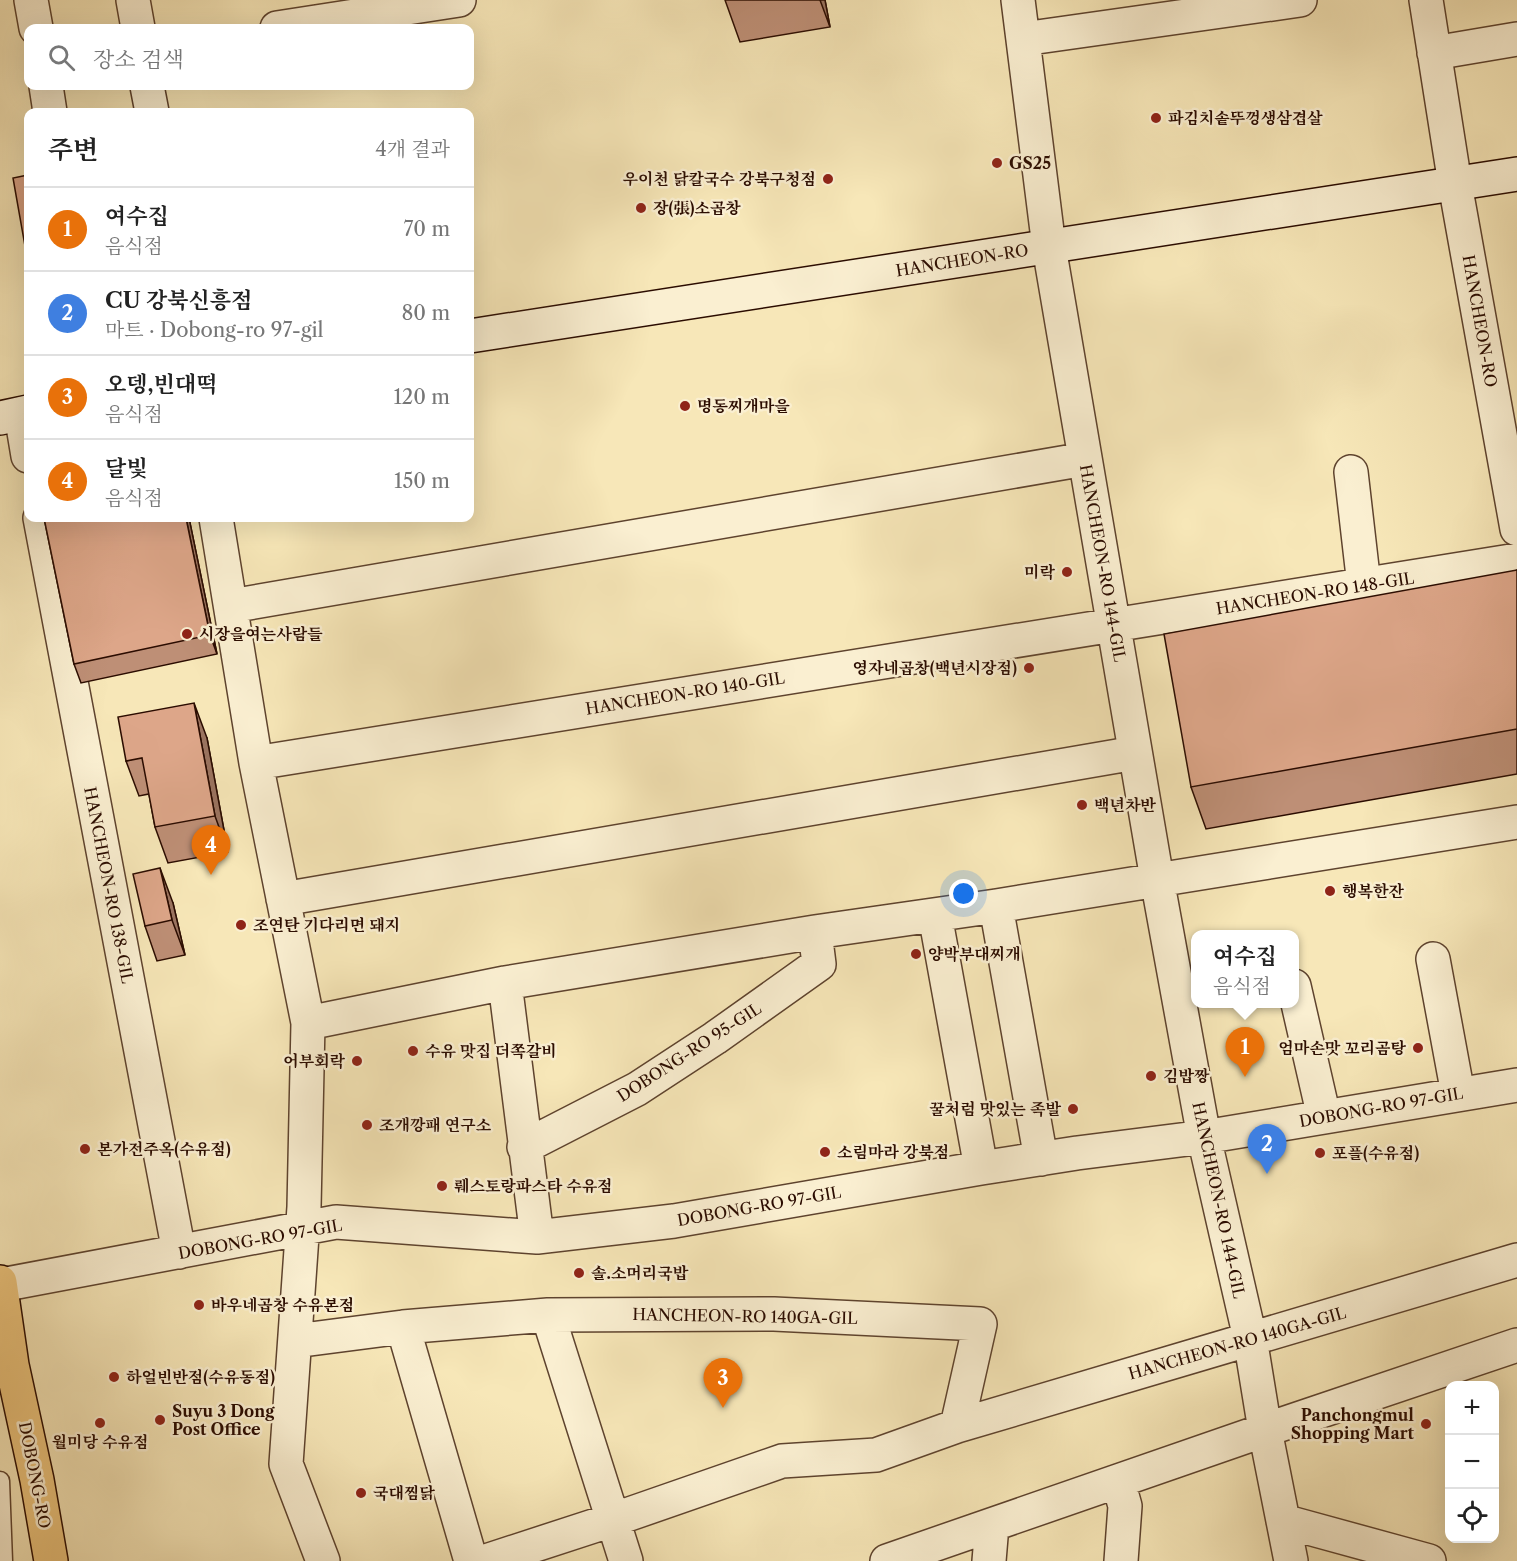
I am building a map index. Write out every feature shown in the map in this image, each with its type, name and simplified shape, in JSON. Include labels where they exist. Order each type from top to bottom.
[{"type":"main road","name":"DOBONG-RO","points":[[0,1284],[12,1365],[37,1480],[51,1561]]},
{"type":"street","points":[[31,0],[35,24]]},
{"type":"street","points":[[133,0],[137,24]]},
{"type":"street","points":[[303,24],[459,0]]},
{"type":"street","name":"HANCHEON-RO 144-GIL","points":[[1018,0],[1049,247],[1157,879],[1204,1137],[1250,1338],[1265,1430],[1291,1561]]},
{"type":"street","points":[[1023,39],[1300,0]]},
{"type":"street","points":[[1426,0],[1455,184]]},
{"type":"street","points":[[1434,53],[1517,39]]},
{"type":"street","points":[[47,90],[49,108]]},
{"type":"street","points":[[148,90],[151,108]]},
{"type":"street","name":"HANCHEON-RO","points":[[474,335],[1517,174]]},
{"type":"street","name":"HANCHEON-RO","points":[[1455,184],[1517,529]]},
{"type":"street","points":[[16,415],[24,442]]},
{"type":"street","points":[[231,606],[1085,459]]},
{"type":"street","points":[[1350,472],[1364,585]]},
{"type":"street","name":"HANCHEON-RO 138-GIL","points":[[41,522],[179,1252]]},
{"type":"street","points":[[217,522],[256,763],[308,1023],[302,1230],[286,1464],[323,1561]]},
{"type":"street","name":"HANCHEON-RO 148-GIL","points":[[1114,625],[1517,560]]},
{"type":"street","name":"HANCHEON-RO 140-GIL","points":[[256,763],[1114,625]]},
{"type":"street","points":[[283,899],[1135,753]]},
{"type":"street","points":[[308,1023],[505,983],[1517,822]]},
{"type":"street","points":[[996,906],[1041,1159]]},
{"type":"street","points":[[935,915],[981,1168]]},
{"type":"street","name":"DOBONG-RO 95-GIL","points":[[524,1147],[637,1089],[715,1038],[819,964],[815,932]]},
{"type":"street","points":[[1433,959],[1458,1094]]},
{"type":"street","points":[[505,983],[537,1237]]},
{"type":"street","points":[[1299,1008],[1324,1117]]},
{"type":"street","name":"DOBONG-RO 97-GIL","points":[[0,1284],[336,1222],[537,1237],[674,1221],[981,1168],[1204,1137],[1517,1085]]},
{"type":"street","name":"HANCHEON-RO 140GA-GIL","points":[[486,1561],[782,1461],[876,1455],[957,1426],[1517,1260]]},
{"type":"street","name":"HANCHEON-RO 140GA-GIL","points":[[295,1341],[403,1327],[548,1315],[774,1314],[980,1324],[957,1426]]},
{"type":"street","points":[[548,1315],[615,1519],[616,1533],[626,1561]]},
{"type":"street","points":[[403,1327],[471,1561]]},
{"type":"street","points":[[887,1561],[1517,1345]]},
{"type":"street","points":[[1118,1480],[1125,1506],[1121,1561]]},
{"type":"street","points":[[1283,1521],[1429,1561]]},
{"type":"street","points":[[989,1561],[992,1525]]},
{"type":"lane","points":[[0,1481],[3,1561]]},
{"type":"building","points":[[24,176],[24,240],[13,178]]},
{"type":"building","points":[[45,522],[187,522],[210,635],[74,664]]},
{"type":"building","points":[[1517,570],[1517,729],[1191,787],[1164,634]]},
{"type":"building","points":[[194,703],[215,816],[155,827],[142,758],[126,761],[118,717]]},
{"type":"building","points":[[160,868],[172,920],[145,926],[133,874]]},
{"type":"place","name":"파김치솥뚜껑생삼겹살","points":[[1156,118]]},
{"type":"place","name":"GS25","points":[[997,163]]},
{"type":"place","name":"우이천 닭칼국수 강북구청점","points":[[828,179]]},
{"type":"place","name":"장(張)소곱창","points":[[641,208]]},
{"type":"place","name":"명동찌개마을","points":[[685,406]]},
{"type":"place","name":"미락","points":[[1067,572]]},
{"type":"place","name":"시장을여는사람들","points":[[187,634]]},
{"type":"place","name":"영자네곱창(백년시장점)","points":[[1029,668]]},
{"type":"place","name":"백년차반","points":[[1082,805]]},
{"type":"place","name":"달빛","points":[[211,875]]},
{"type":"place","name":"행복한잔","points":[[1330,891]]},
{"type":"place","name":"조연탄 기다리면 돼지","points":[[241,925]]},
{"type":"place","name":"양박부대찌개","points":[[916,954]]},
{"type":"place","name":"엄마손맛 꼬리곰탕","points":[[1418,1048]]},
{"type":"place","name":"수유 맛집 더쪽갈비","points":[[413,1051]]},
{"type":"place","name":"어부회락","points":[[357,1061]]},
{"type":"place","name":"김밥짱","points":[[1151,1076]]},
{"type":"place","name":"여수집","points":[[1245,1077]]},
{"type":"place","name":"꿀처럼 맛있는 족발","points":[[1073,1109]]},
{"type":"place","name":"조개깡패 연구소","points":[[367,1125]]},
{"type":"place","name":"본가전주옥(수유점)","points":[[85,1149]]},
{"type":"place","name":"소림마라 강북점","points":[[825,1152]]},
{"type":"place","name":"포플(수유점)","points":[[1320,1153]]},
{"type":"place","name":"CU 강북신흥점","points":[[1267,1174]]},
{"type":"place","name":"뤠스토랑파스타 수유점","points":[[442,1186]]},
{"type":"place","name":"솔.소머리국밥","points":[[579,1273]]},
{"type":"place","name":"바우네곱창 수유본점","points":[[199,1305]]},
{"type":"place","name":"하얼빈반점(수유동점)","points":[[114,1377]]},
{"type":"place","name":"오뎅,빈대떡","points":[[723,1408]]},
{"type":"place","name":"Suyu 3 Dong Post Office","points":[[160,1420]]},
{"type":"place","name":"월미당 수유점","points":[[100,1423]]},
{"type":"place","name":"Panchongmul Shopping Mart","points":[[1426,1424]]},
{"type":"place","name":"국대찜닭","points":[[361,1493]]}]
